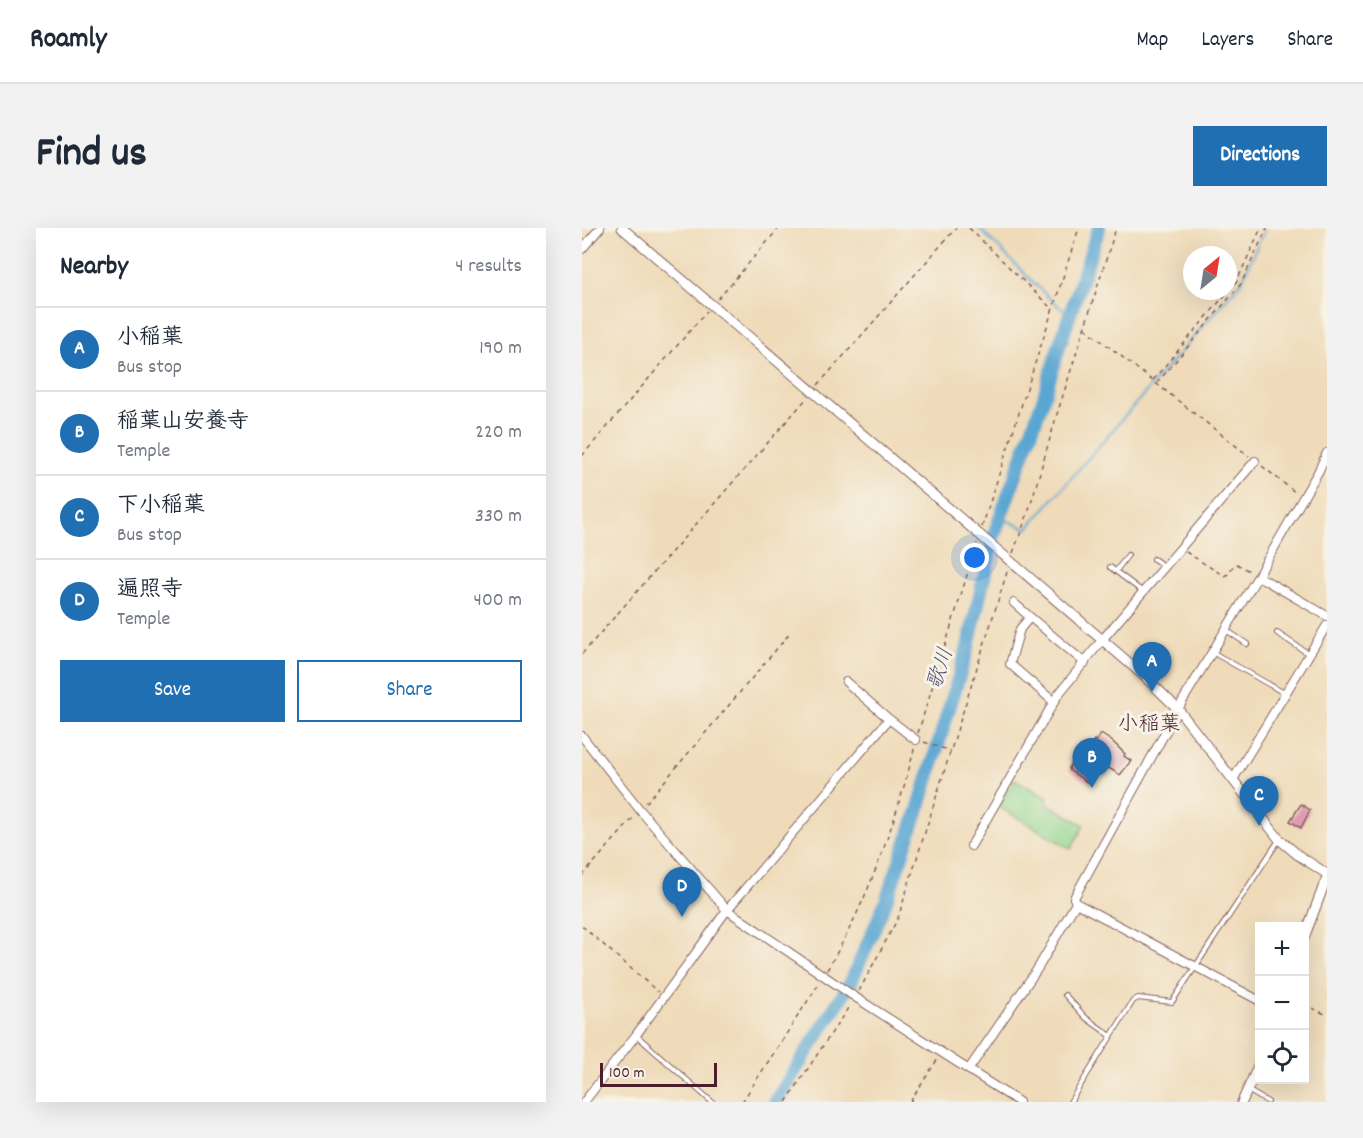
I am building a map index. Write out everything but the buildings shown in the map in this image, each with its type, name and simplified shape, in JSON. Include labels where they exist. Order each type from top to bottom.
[{"type":"street","points":[[582,249],[600,228]]},
{"type":"street","points":[[622,228],[1135,668],[1178,709],[1234,778],[1279,839],[1327,875],[1309,927]]},
{"type":"street","points":[[1255,998],[1076,903],[1074,898],[1178,709],[1303,499],[1327,453]]},
{"type":"street","points":[[971,846],[1054,702],[1102,640],[1255,460]]},
{"type":"street","points":[[1258,576],[1327,616]]},
{"type":"street","points":[[1014,603],[1055,642],[1085,663]]},
{"type":"street","points":[[1030,617],[1020,629],[1010,664],[1054,702]]},
{"type":"street","points":[[1234,778],[1327,625]]},
{"type":"street","points":[[846,682],[916,740]]},
{"type":"street","points":[[584,1102],[636,1035],[727,909],[889,719]]},
{"type":"street","points":[[582,736],[640,810],[727,909],[855,997],[1019,1102]]},
{"type":"street","points":[[969,1069],[1038,968],[1076,903]]},
{"type":"street","points":[[1242,1102],[1255,1074]]},
{"type":"lane","points":[[1116,571],[1128,555]]},
{"type":"lane","points":[[1154,559],[1165,567]]},
{"type":"lane","points":[[1110,567],[1143,593]]},
{"type":"lane","points":[[1226,630],[1248,644]]},
{"type":"lane","points":[[1277,633],[1309,654]]},
{"type":"lane","points":[[1135,668],[1154,649]]},
{"type":"lane","points":[[1212,652],[1286,694]]},
{"type":"lane","points":[[1070,1102],[1137,998],[1172,1002],[1279,839]]},
{"type":"lane","points":[[1065,994],[1086,1018],[1112,1036]]},
{"type":"lane","points":[[636,1035],[712,1102]]},
{"type":"lane","points":[[1248,1091],[1268,1102]]},
{"type":"path","points":[[582,456],[779,228]]},
{"type":"path","points":[[582,654],[956,228]]},
{"type":"path","points":[[969,228],[1052,309]]},
{"type":"path","points":[[742,1102],[824,976],[844,942],[871,884],[904,789],[916,740],[1079,228]]},
{"type":"path","points":[[786,1102],[855,997],[898,918],[952,751],[1009,560],[1028,513],[1116,228]]},
{"type":"path","points":[[1152,381],[1237,282],[1262,228]]},
{"type":"path","points":[[1156,384],[1241,284],[1267,228]]},
{"type":"path","points":[[1084,327],[1303,499]]},
{"type":"path","points":[[1181,548],[1224,576],[1237,564],[1258,576]]},
{"type":"path","points":[[582,876],[791,632]]},
{"type":"path","points":[[916,740],[952,751]]},
{"type":"path","points":[[582,926],[663,997]]},
{"type":"path","points":[[1309,1006],[1327,1015]]},
{"type":"path","points":[[910,1102],[942,1052]]},
{"type":"green space","points":[[1014,779],[1048,798],[1046,803],[1084,825],[1071,849],[999,807]]},
{"type":"waterway","points":[[979,228],[1069,315]]},
{"type":"waterway","name":"歌川","points":[[775,1102],[851,982],[886,901],[919,807],[968,647],[994,535],[1043,400],[1099,228]]},
{"type":"waterway","points":[[1001,518],[1027,529],[1242,281],[1265,228]]},
{"type":"place","name":"小稲葉","points":[[1152,692]]},
{"type":"place","name":"稲葉山安養寺","points":[[1092,788]]},
{"type":"place","name":"下小稲葉","points":[[1259,826]]},
{"type":"place","name":"遍照寺","points":[[682,917]]},
{"type":"district","name":"小稲葉","points":[[1149,723]]}]
